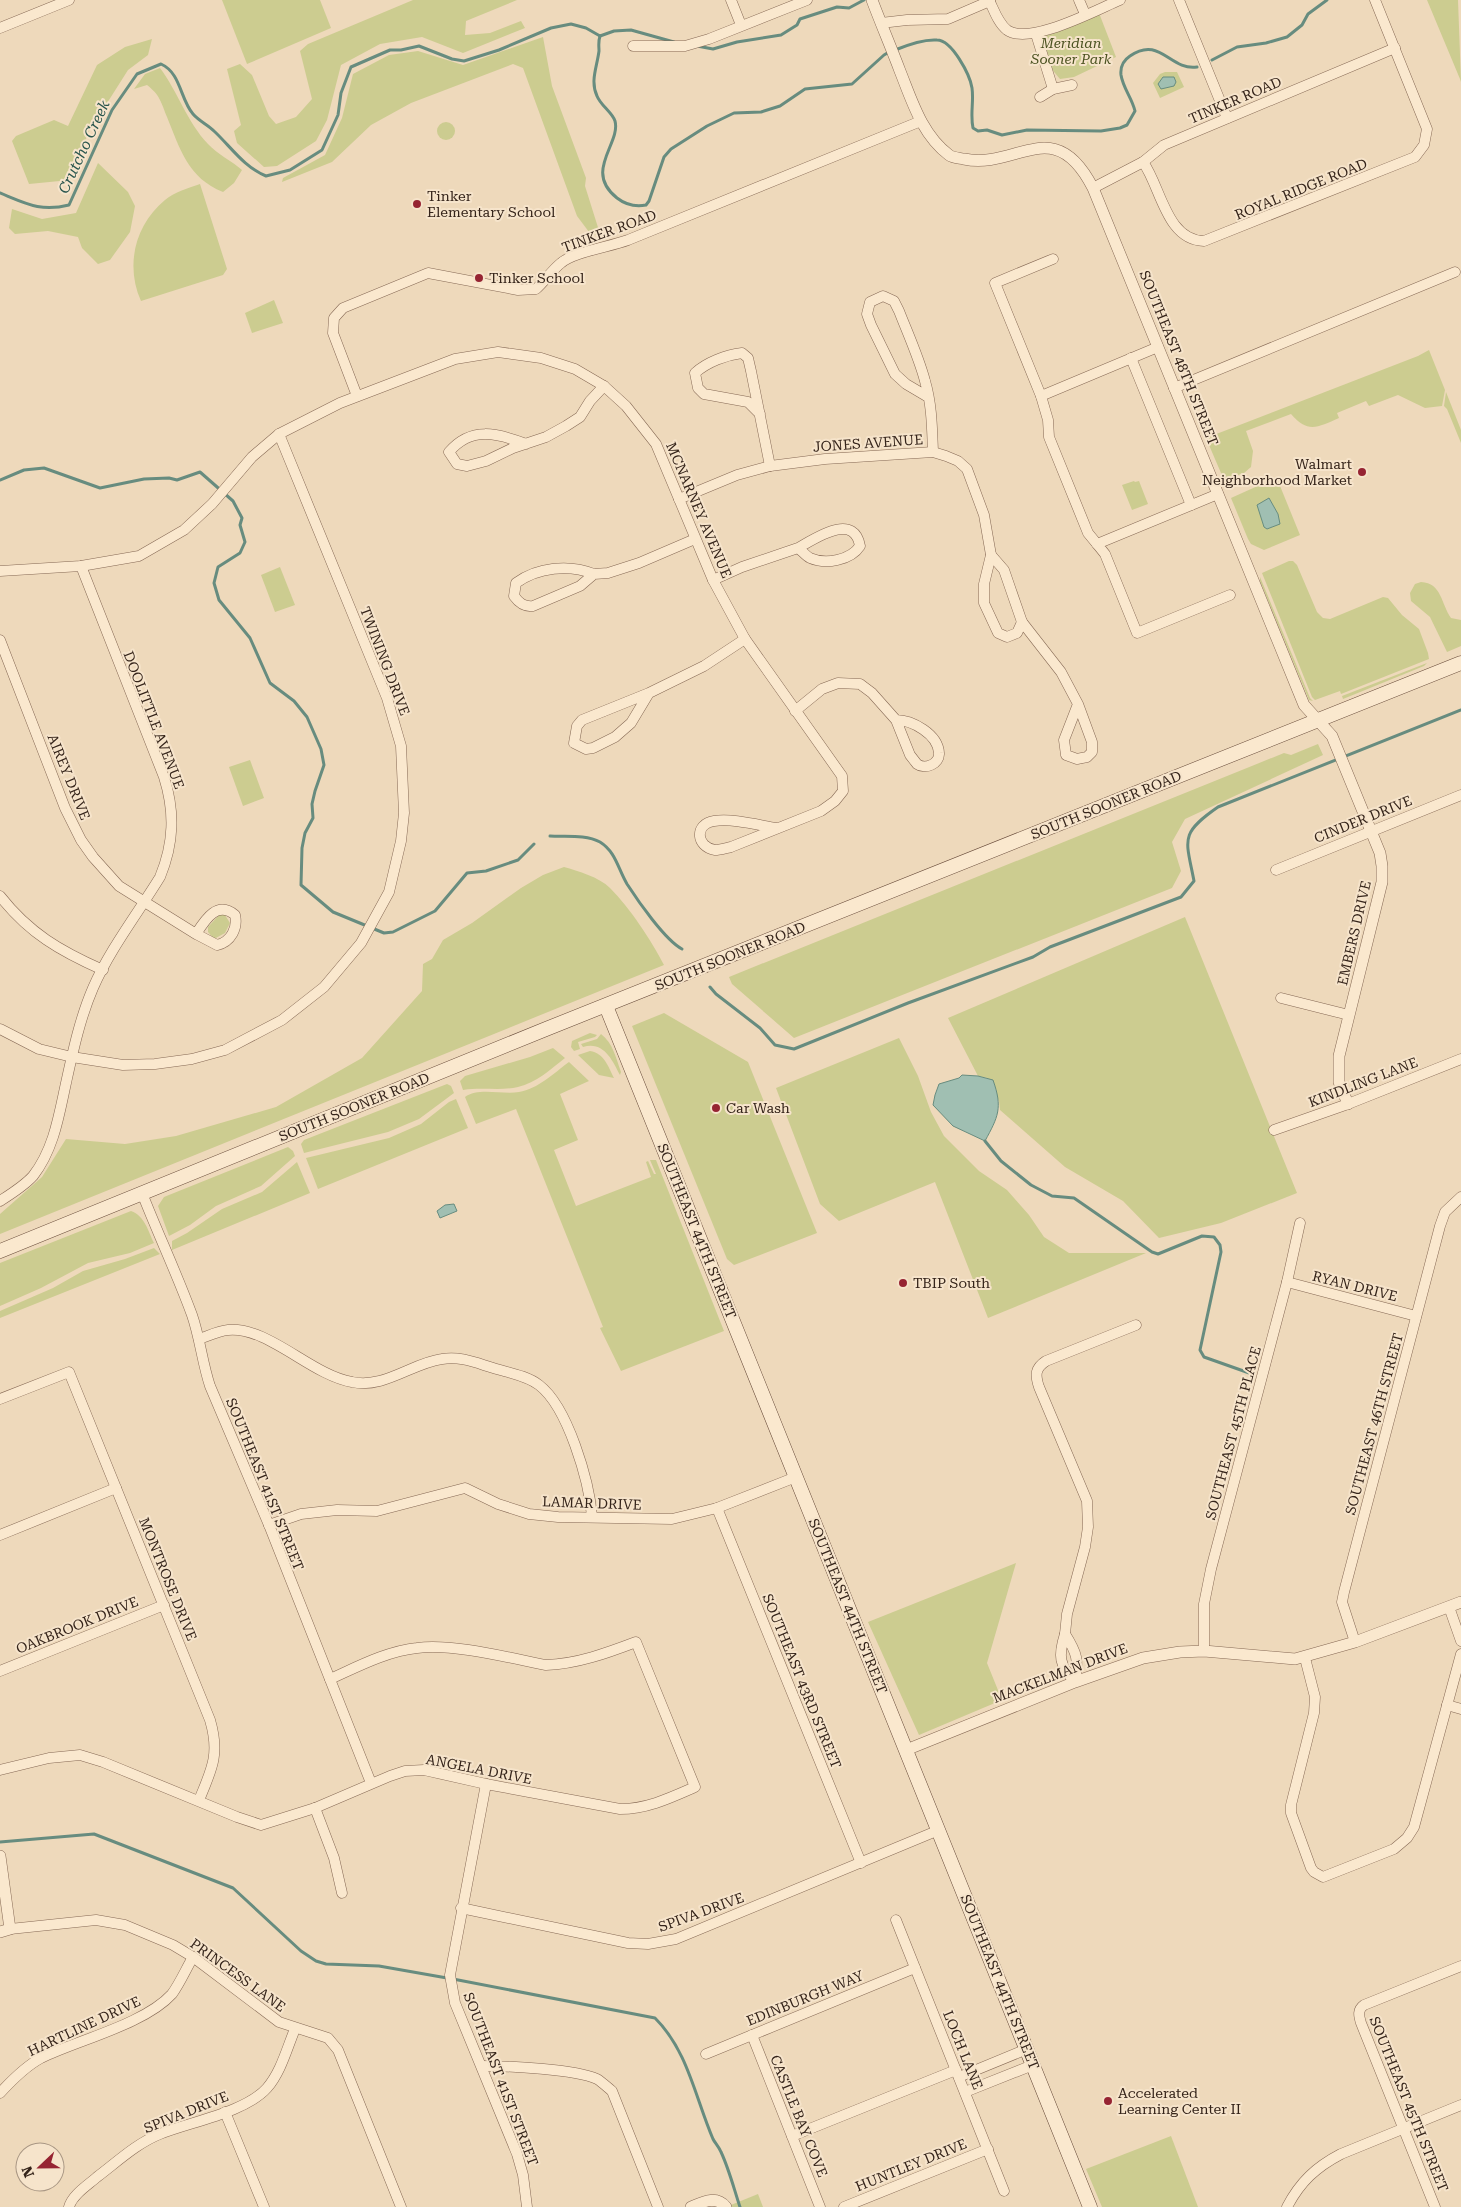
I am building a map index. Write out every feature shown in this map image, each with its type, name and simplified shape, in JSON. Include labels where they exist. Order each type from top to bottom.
[{"type":"main road","name":"SOUTH SOONER ROAD","points":[[0,1251],[1461,663]]},
{"type":"main road","name":"SOUTHEAST 44TH STREET","points":[[606,1006],[1090,2207]]},
{"type":"street","points":[[0,28],[45,5],[69,0]]},
{"type":"street","points":[[731,0],[741,25]]},
{"type":"street","points":[[633,46],[685,46],[709,39],[807,0]]},
{"type":"street","points":[[872,0],[921,121]]},
{"type":"street","points":[[881,23],[948,19],[990,0],[1002,24],[1013,33],[1036,34],[1120,0]]},
{"type":"street","points":[[1079,0],[1085,14]]},
{"type":"street","points":[[1179,0],[1227,118]]},
{"type":"street","points":[[1375,0],[1395,48]]},
{"type":"street","points":[[1036,34],[1053,89]]},
{"type":"street","name":"TINKER ROAD","points":[[1092,188],[1143,162],[1164,145],[1395,48]]},
{"type":"street","name":"ROYAL RIDGE ROAD","points":[[1143,162],[1151,174],[1171,221],[1182,235],[1198,241],[1210,240],[1407,162],[1415,157],[1424,145],[1428,129],[1395,48]]},
{"type":"street","points":[[1040,97],[1053,89],[1072,86]]},
{"type":"street","name":"TINKER ROAD","points":[[357,396],[332,333],[334,318],[343,308],[428,272],[518,290],[536,289],[561,263],[576,254],[628,240],[921,121]]},
{"type":"street","name":"SOUTHEAST 48TH STREET","points":[[921,121],[938,146],[952,157],[971,161],[989,160],[1032,148],[1053,149],[1073,158],[1084,170],[1304,705],[1318,721]]},
{"type":"street","points":[[1053,259],[995,283],[1041,396],[1048,420],[1049,437],[1088,533],[1105,554],[1136,633],[1230,595]]},
{"type":"street","points":[[1174,388],[1455,272]]},
{"type":"street","points":[[928,397],[906,384],[895,374],[867,314],[870,302],[883,296],[894,301],[925,381],[932,417],[933,452]]},
{"type":"street","points":[[1041,396],[1158,347]]},
{"type":"street","name":"MCNARNEY AVENUE","points":[[0,571],[81,566],[139,556],[184,530],[212,504],[252,457],[280,434],[357,396],[455,359],[498,352],[541,358],[575,369],[604,386],[626,406],[656,444],[713,580],[745,639],[842,776],[843,791],[836,801],[821,810],[776,828]]},
{"type":"street","points":[[760,414],[748,402],[704,394],[698,388],[695,373],[704,366],[732,354],[742,354],[748,358],[760,414],[770,466]]},
{"type":"street","points":[[1131,358],[1191,505]]},
{"type":"street","points":[[526,444],[505,436],[475,435],[465,438],[449,452],[457,464],[467,466],[486,461],[546,437],[580,417],[590,401],[604,386]]},
{"type":"street","name":"TWINING DRIVE","points":[[0,1028],[39,1049],[72,1057],[123,1065],[155,1064],[192,1059],[225,1050],[282,1020],[324,987],[368,932],[389,892],[401,841],[404,786],[400,746],[387,698],[280,434]]},
{"type":"street","name":"JONES AVENUE","points":[[679,499],[737,475],[770,466],[825,459],[933,452],[958,461],[967,469],[984,515],[991,555],[984,584],[984,603],[990,619],[998,633],[1008,637],[1017,633],[1022,622]]},
{"type":"street","points":[[1097,544],[1218,494]]},
{"type":"street","points":[[713,580],[742,567],[798,548],[844,528],[852,530],[858,536],[860,546],[856,553],[845,558],[821,561],[810,558],[798,548]]},
{"type":"street","points":[[594,574],[580,586],[533,606],[528,607],[519,603],[514,596],[516,583],[523,578],[550,570],[576,569],[594,574],[608,573],[639,563],[695,539]]},
{"type":"street","points":[[991,555],[1004,570],[1022,622],[1061,672],[1078,704],[1092,742],[1092,752],[1087,757],[1077,759],[1066,755],[1064,740],[1078,704]]},
{"type":"street","name":"DOOLITTLE AVENUE","points":[[0,1201],[16,1191],[33,1176],[47,1152],[56,1129],[82,1019],[102,970],[160,878],[172,835],[171,805],[164,777],[81,566]]},
{"type":"street","points":[[649,693],[631,723],[616,737],[593,748],[586,749],[574,743],[577,726],[582,720],[649,693],[704,666],[745,639]]},
{"type":"street","name":"AIREY DRIVE","points":[[0,640],[65,808],[81,840],[120,886],[196,934]]},
{"type":"street","points":[[795,711],[822,689],[838,683],[860,684],[872,693],[896,720],[897,727],[910,755],[917,764],[920,767],[932,765],[939,757],[940,751],[932,738],[909,721],[896,720]]},
{"type":"street","name":"EMBERS DRIVE","points":[[1318,721],[1332,736],[1380,853],[1382,866],[1382,882],[1339,1056],[1339,1082],[1348,1104]]},
{"type":"street","name":"CINDER DRIVE","points":[[1276,870],[1461,795]]},
{"type":"street","points":[[714,821],[743,822],[776,828],[731,847],[717,850],[705,847],[700,840],[699,834],[702,828],[714,821]]},
{"type":"street","points":[[0,896],[22,922],[42,938],[68,954],[102,970]]},
{"type":"street","points":[[1281,998],[1349,1015]]},
{"type":"street","name":"KINDLING LANE","points":[[1274,1130],[1348,1104],[1461,1058]]},
{"type":"street","name":"SOUTHEAST 41ST STREET","points":[[142,1193],[192,1315],[199,1339],[203,1365],[210,1386],[268,1525],[371,1783]]},
{"type":"street","name":"SOUTHEAST 46TH STREET","points":[[1355,1642],[1342,1602],[1344,1592],[1445,1212],[1461,1197]]},
{"type":"street","name":"SOUTHEAST 45TH PLACE","points":[[1204,1651],[1204,1604],[1211,1569],[1287,1282],[1300,1223]]},
{"type":"street","name":"RYAN DRIVE","points":[[1287,1282],[1416,1316]]},
{"type":"street","points":[[1075,1682],[1064,1671],[1059,1652],[1085,1547],[1088,1527],[1087,1501],[1039,1387],[1036,1372],[1039,1366],[1046,1361],[1136,1326]]},
{"type":"street","points":[[199,1339],[228,1330],[246,1331],[262,1337],[329,1376],[353,1383],[371,1383],[424,1363],[443,1358],[461,1358],[517,1375],[539,1384],[552,1398],[567,1425],[591,1501],[592,1516]]},
{"type":"street","name":"MONTROSE DRIVE","points":[[0,1399],[69,1372],[215,1736],[215,1756],[199,1800]]},
{"type":"street","name":"LAMAR DRIVE","points":[[268,1525],[301,1514],[337,1510],[377,1511],[465,1488],[498,1504],[529,1514],[558,1517],[592,1516],[672,1519],[718,1508],[796,1477]]},
{"type":"street","points":[[0,1535],[116,1488]]},
{"type":"street","name":"SOUTHEAST 43RD STREET","points":[[718,1508],[861,1863]]},
{"type":"street","name":"MACKELMAN DRIVE","points":[[906,1750],[1075,1682],[1143,1658],[1180,1652],[1204,1651],[1295,1659],[1305,1658],[1355,1642],[1461,1602]]},
{"type":"street","name":"OAKBROOK DRIVE","points":[[0,1671],[164,1605]]},
{"type":"street","points":[[1449,1607],[1461,1641]]},
{"type":"street","points":[[1065,1634],[1079,1663],[1075,1682]]},
{"type":"street","name":"ANGELA DRIVE","points":[[0,1770],[49,1758],[80,1755],[103,1762],[261,1825],[315,1808],[371,1783],[405,1771],[424,1770],[486,1784],[620,1809],[638,1809],[662,1802],[695,1787],[636,1642],[603,1654],[562,1665],[546,1665],[437,1646],[415,1648],[386,1656],[330,1678]]},
{"type":"street","points":[[1062,1660],[1076,1654]]},
{"type":"street","points":[[1305,1658],[1315,1697],[1314,1713],[1291,1805],[1291,1813],[1311,1868],[1323,1877],[1394,1849],[1407,1838],[1414,1827],[1461,1654]]},
{"type":"street","points":[[1447,1705],[1461,1709]]},
{"type":"street","name":"SOUTHEAST 41ST STREET","points":[[486,1784],[461,1908],[450,1975],[455,2003],[517,2154],[523,2175],[527,2207]]},
{"type":"street","points":[[315,1808],[334,1858],[342,1893]]},
{"type":"street","name":"SPIVA DRIVE","points":[[461,1908],[599,1938],[648,1944],[676,1938],[939,1830]]},
{"type":"street","points":[[0,1856],[5,1931]]},
{"type":"street","name":"PRINCESS LANE","points":[[5,1931],[75,1921],[96,1920],[125,1925],[173,1945],[193,1957],[279,2022],[295,2029],[317,2033],[328,2038],[338,2050],[401,2207]]},
{"type":"street","name":"LOCH LANE","points":[[896,1920],[1004,2191]]},
{"type":"street","name":"HARTLINE DRIVE","points":[[0,2092],[15,2077],[39,2059],[131,2021],[156,2007],[172,1993],[193,1957]]},
{"type":"street","name":"SOUTHEAST 45TH STREET","points":[[1435,2207],[1361,2024],[1360,2011],[1364,2005],[1461,1966]]},
{"type":"street","name":"EDINBURGH WAY","points":[[706,2054],[915,1968]]},
{"type":"street","name":"SPIVA DRIVE","points":[[69,2207],[70,2202],[84,2187],[134,2149],[158,2134],[225,2112],[255,2098],[267,2088],[275,2075],[295,2029]]},
{"type":"street","name":"CASTLE BAY COVE","points":[[752,2035],[820,2207]]},
{"type":"street","points":[[792,2136],[957,2073],[984,2067],[1027,2049]]},
{"type":"street","points":[[965,2092],[1033,2065]]},
{"type":"street","points":[[482,2066],[582,2074],[598,2080],[612,2091],[658,2207]]},
{"type":"street","points":[[984,2067],[990,2082]]},
{"type":"street","points":[[1287,2207],[1296,2190],[1306,2178],[1327,2162],[1403,2128],[1461,2105]]},
{"type":"street","points":[[225,2112],[264,2207]]},
{"type":"street","name":"HUNTLEY DRIVE","points":[[844,2207],[988,2149]]},
{"type":"street","points":[[692,2207],[709,2199],[722,2202],[726,2207]]},
{"type":"green space","points":[[222,0],[320,0],[331,28],[247,64]]},
{"type":"green space","points":[[413,0],[517,0],[466,21],[465,35],[490,33],[521,21],[525,28],[463,53],[422,37],[380,44],[341,65],[327,120],[316,141],[277,166],[264,167],[237,143],[234,131],[241,125],[227,69],[240,64],[252,75],[269,116],[276,124],[296,117],[312,99],[300,51],[308,44]]},
{"type":"green space","points":[[1427,0],[1458,0],[1461,82],[1460,79]]},
{"type":"green space","name":"Meridian Sooner Park","points":[[1099,13],[1116,57],[1074,77],[1060,79],[1050,67],[1044,36]]},
{"type":"green space","points":[[543,37],[552,86],[586,178],[585,186],[601,237],[589,232],[577,216],[523,68],[513,64],[411,103],[371,125],[332,162],[282,182],[283,178],[325,155],[342,118],[353,74],[389,55],[418,51],[463,65]]},
{"type":"green space","points":[[152,39],[148,55],[128,70],[93,121],[70,180],[29,184],[12,141],[16,136],[54,120],[68,126],[97,65],[125,47]]},
{"type":"green space","points":[[160,68],[188,117],[201,135],[212,148],[242,170],[234,183],[223,192],[201,179],[193,171],[181,151],[155,92],[147,85],[134,89],[145,74]]},
{"type":"green space","points":[[1177,72],[1184,87],[1160,98],[1153,83],[1160,74]]},
{"type":"green space","points":[[446,122],[452,125],[455,131],[452,137],[446,140],[440,137],[437,131],[440,125]]},
{"type":"green space","points":[[98,163],[128,192],[135,206],[130,232],[110,260],[98,264],[82,248],[78,237],[48,231],[15,234],[9,228],[12,209],[42,219],[76,213]]},
{"type":"green space","points":[[200,184],[227,269],[223,275],[141,301],[136,287],[134,260],[140,233],[146,221],[169,197],[177,192]]},
{"type":"green space","points":[[274,300],[283,323],[252,333],[245,313]]},
{"type":"green space","points":[[1429,350],[1445,390],[1442,406],[1425,408],[1398,395],[1369,406],[1366,401],[1337,413],[1339,418],[1314,427],[1303,424],[1291,414],[1246,431],[1253,451],[1251,467],[1244,473],[1224,480],[1206,438],[1418,356]]},
{"type":"green space","points":[[1446,392],[1461,430],[1461,443],[1444,406]]},
{"type":"green space","points":[[1273,479],[1278,481],[1300,535],[1264,550],[1251,544],[1231,498]]},
{"type":"green space","points":[[1139,481],[1148,504],[1132,510],[1122,485]]},
{"type":"green space","points":[[1293,561],[1297,565],[1317,612],[1323,618],[1330,619],[1383,597],[1388,598],[1402,615],[1419,629],[1429,659],[1341,694],[1340,691],[1315,700],[1312,697],[1262,573]]},
{"type":"green space","points":[[280,567],[295,605],[275,612],[261,575]]},
{"type":"green space","points":[[1260,577],[1310,698],[1313,701],[1309,700]]},
{"type":"green space","points":[[1421,582],[1428,583],[1437,590],[1451,618],[1461,620],[1461,646],[1447,652],[1430,617],[1411,601],[1410,593],[1415,584]]},
{"type":"green space","points":[[1427,663],[1424,666],[1343,699],[1342,696]]},
{"type":"green space","points":[[1318,744],[1323,755],[1185,819],[1172,842],[1181,871],[1172,888],[794,1038],[732,984],[729,977],[1284,753],[1291,755]]},
{"type":"green space","points":[[250,760],[264,798],[243,806],[229,767]]},
{"type":"green space","points":[[564,867],[594,878],[610,888],[640,925],[664,965],[0,1234],[0,1214],[42,1177],[66,1139],[125,1144],[176,1136],[276,1107],[362,1058],[422,991],[423,964],[432,959],[443,940],[472,923],[521,888],[543,875]]},
{"type":"green space","points":[[220,914],[225,915],[230,923],[225,933],[214,939],[208,932],[208,927]]},
{"type":"green space","points":[[1185,917],[1297,1193],[1221,1223],[1159,1238],[1123,1201],[1065,1167],[1000,1110],[999,1101],[987,1078],[978,1076],[948,1018]]},
{"type":"green space","name":"Car Wash","points":[[664,1013],[748,1062],[817,1233],[734,1265],[727,1259],[632,1026]]},
{"type":"green space","points":[[590,1033],[597,1035],[578,1042],[580,1049],[574,1051],[571,1047],[572,1041]]},
{"type":"green space","points":[[601,1034],[614,1051],[621,1072],[620,1075],[602,1049],[590,1046],[583,1047],[581,1044],[597,1039]]},
{"type":"green space","points":[[899,1038],[918,1076],[931,1112],[944,1136],[979,1171],[1007,1190],[1029,1215],[1044,1237],[1069,1253],[1146,1253],[988,1318],[935,1182],[839,1221],[820,1204],[776,1088]]},
{"type":"green space","points":[[553,1048],[565,1058],[543,1075],[525,1085],[512,1088],[463,1090],[460,1081],[465,1076],[530,1057]]},
{"type":"green space","points":[[590,1051],[602,1057],[614,1078],[599,1075],[578,1055]]},
{"type":"green space","points":[[569,1062],[589,1081],[560,1094],[578,1140],[554,1150],[576,1206],[651,1177],[646,1162],[648,1161],[654,1174],[656,1174],[650,1160],[656,1160],[724,1331],[621,1371],[600,1328],[603,1327],[516,1109],[476,1124],[465,1097],[477,1092],[513,1093],[533,1088]]},
{"type":"green space","points":[[447,1084],[451,1086],[454,1093],[419,1119],[388,1132],[304,1153],[301,1144],[304,1140]]},
{"type":"green space","points":[[456,1099],[468,1128],[318,1189],[306,1158],[389,1138],[421,1124],[449,1102]]},
{"type":"green space","points":[[288,1147],[295,1156],[261,1186],[216,1206],[190,1225],[169,1236],[158,1206],[164,1197]]},
{"type":"green space","points":[[297,1162],[310,1193],[172,1250],[172,1241],[222,1209],[262,1192]]},
{"type":"green space","points":[[131,1211],[143,1220],[154,1243],[130,1253],[88,1263],[41,1288],[0,1306],[0,1263]]},
{"type":"green space","points":[[154,1248],[160,1254],[0,1318],[0,1311],[53,1288],[83,1271],[125,1259]]},
{"type":"green space","points":[[1016,1563],[987,1663],[1002,1700],[919,1735],[868,1622]]},
{"type":"green space","points":[[1171,2136],[1198,2207],[1102,2207],[1086,2169]]},
{"type":"green space","points":[[758,2194],[763,2207],[726,2207]]},
{"type":"shaded area","points":[[1163,77],[1174,77],[1176,82],[1174,86],[1161,89],[1158,84]]},
{"type":"shaded area","points":[[1269,498],[1278,514],[1280,524],[1267,529],[1264,527],[1257,505]]},
{"type":"shaded area","points":[[962,1075],[978,1076],[993,1080],[998,1098],[998,1112],[985,1141],[953,1126],[933,1105],[939,1084],[959,1078]]},
{"type":"shaded area","points":[[454,1204],[457,1211],[440,1218],[437,1211],[445,1205]]},
{"type":"waterway","points":[[697,46],[713,49],[737,42],[781,35],[797,25],[800,19],[837,7],[849,8],[864,0]]},
{"type":"waterway","name":"Crutcho Creek","points":[[1212,60],[1237,47],[1266,43],[1287,37],[1302,25],[1308,14],[1327,0]]},
{"type":"waterway","name":"Crutcho Creek","points":[[0,193],[34,206],[50,208],[69,205],[112,110],[137,74],[161,64],[173,74],[193,114],[214,131],[244,162],[266,176],[290,170],[322,150],[338,115],[341,93],[351,67],[390,50],[401,50],[419,46],[452,59],[464,61],[499,50],[551,28],[571,24],[586,28],[600,36]]},
{"type":"waterway","points":[[600,36],[614,31],[631,30],[674,42]]},
{"type":"waterway","name":"Crutcho Creek","points":[[600,36],[594,85],[599,100],[615,121],[613,139],[603,168],[603,178],[607,188],[617,198],[627,204],[638,206],[646,205],[649,201],[664,157],[671,149],[707,126],[734,113],[761,112],[780,106],[805,89],[852,84],[889,52]]},
{"type":"waterway","name":"Crutcho Creek","points":[[895,50],[927,40],[937,40],[949,46],[964,67],[971,82],[973,128],[978,131],[987,130],[1002,135],[1027,130],[1101,131],[1127,125],[1135,111],[1122,80],[1121,69],[1126,59],[1140,51],[1149,49],[1157,51],[1179,64],[1197,67]]},
{"type":"waterway","points":[[0,480],[24,470],[44,468],[100,488],[144,479],[169,478],[177,480],[200,472],[233,501],[242,518],[240,525],[245,542],[240,553],[218,567],[214,583],[219,600],[250,638],[270,683],[294,701],[307,717],[321,749],[324,765],[312,804],[313,818],[305,833],[302,848],[301,885],[333,912],[384,933],[393,932],[435,911],[467,873],[486,871],[518,860],[534,844]]},
{"type":"waterway","points":[[710,987],[716,994],[760,1028],[775,1045],[794,1049],[908,1003],[1033,957],[1050,947],[1181,897],[1194,881],[1188,838],[1197,824],[1218,807],[1461,710]]},
{"type":"waterway","points":[[550,836],[575,836],[594,839],[605,846],[610,851],[627,884],[645,910],[660,929],[682,949]]},
{"type":"waterway","points":[[985,1141],[1001,1161],[1031,1185],[1052,1196],[1074,1198],[1152,1252],[1158,1254],[1202,1236],[1214,1237],[1220,1245],[1221,1252],[1200,1350],[1204,1357],[1252,1374]]},
{"type":"waterway","points":[[0,1842],[94,1834],[233,1888],[301,1951],[316,1961],[326,1964],[379,1966],[447,1978]]},
{"type":"waterway","points":[[453,1979],[655,2018],[675,2045],[690,2075],[713,2139],[726,2165],[740,2207]]},
{"type":"place","name":"Tinker Elementary School","points":[[417,204]]},
{"type":"place","name":"Tinker School","points":[[479,278]]},
{"type":"place","name":"Walmart Neighborhood Market","points":[[1362,472]]},
{"type":"place","name":"Car Wash","points":[[716,1108]]},
{"type":"place","name":"TBIP South","points":[[903,1283]]},
{"type":"place","name":"Accelerated Learning Center II","points":[[1108,2101]]}]
